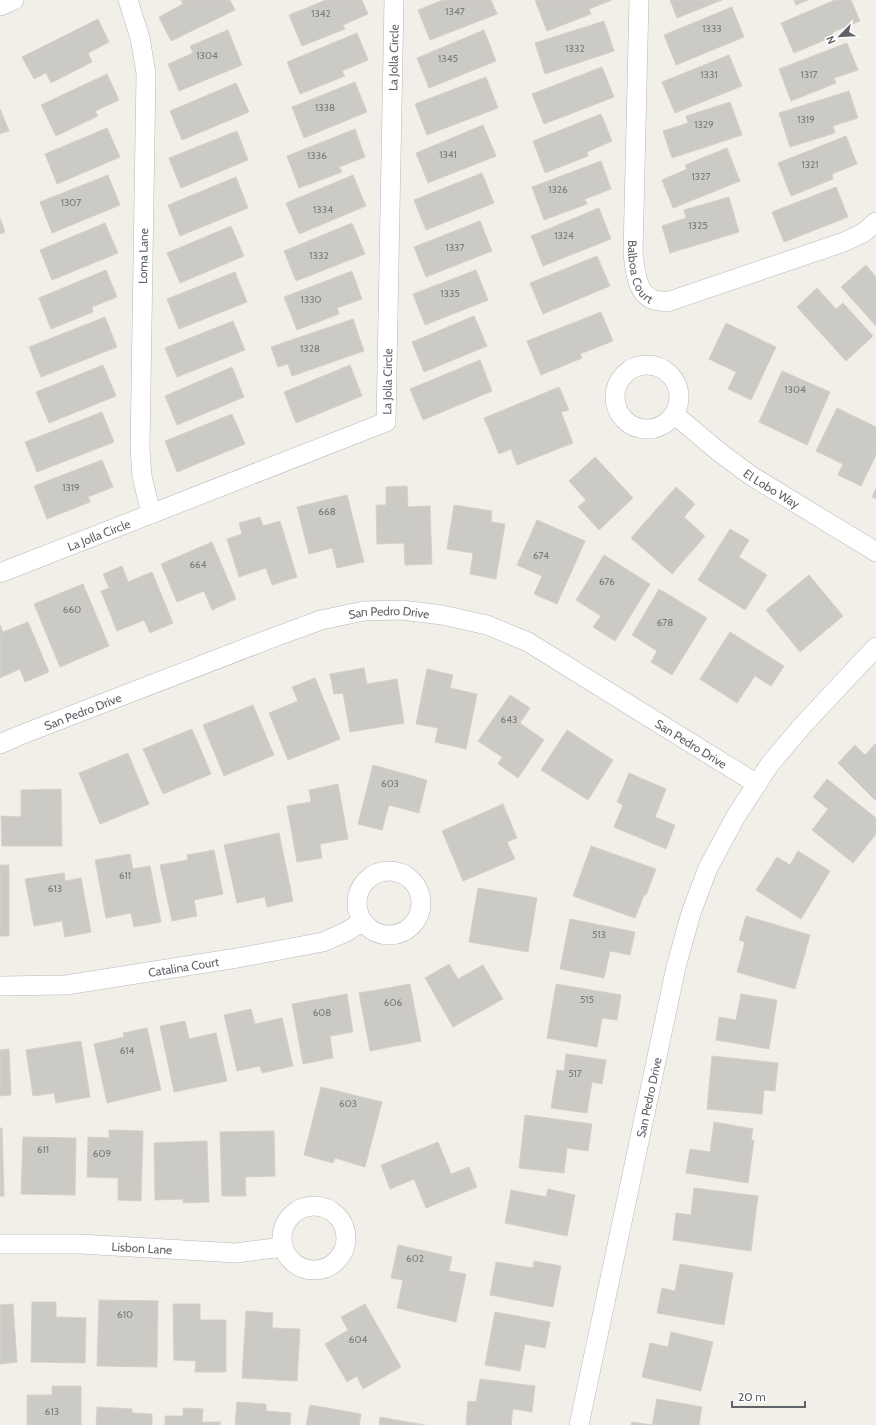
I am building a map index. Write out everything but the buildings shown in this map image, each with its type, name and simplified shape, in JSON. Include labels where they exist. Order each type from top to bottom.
[{"type":"street","points":[[0,6],[14,0]]},
{"type":"street","name":"Loma Lane","points":[[128,0],[140,38],[146,73],[140,449],[142,476],[151,514]]},
{"type":"street","name":"La Jolla Circle","points":[[0,573],[386,422],[394,0]]},
{"type":"street","name":"Balboa Court","points":[[639,0],[633,253],[635,272],[641,290],[653,300],[667,302],[844,242],[863,233],[876,222]]},
{"type":"street","name":"El Lobo Way","points":[[674,414],[750,476],[876,552]]},
{"type":"street","name":"San Pedro Drive","points":[[0,744],[227,655],[321,620],[364,611],[402,610],[442,615],[487,625],[528,642],[758,784]]},
{"type":"street","name":"San Pedro Drive","points":[[579,1425],[676,967],[691,913],[708,868],[736,816],[770,764],[803,724],[876,647]]},
{"type":"street","name":"Catalina Court","points":[[0,986],[66,986],[238,958],[322,942],[346,932],[362,922]]},
{"type":"street","name":"Lisbon Lane","points":[[0,1244],[80,1244],[236,1253],[284,1247]]}]
